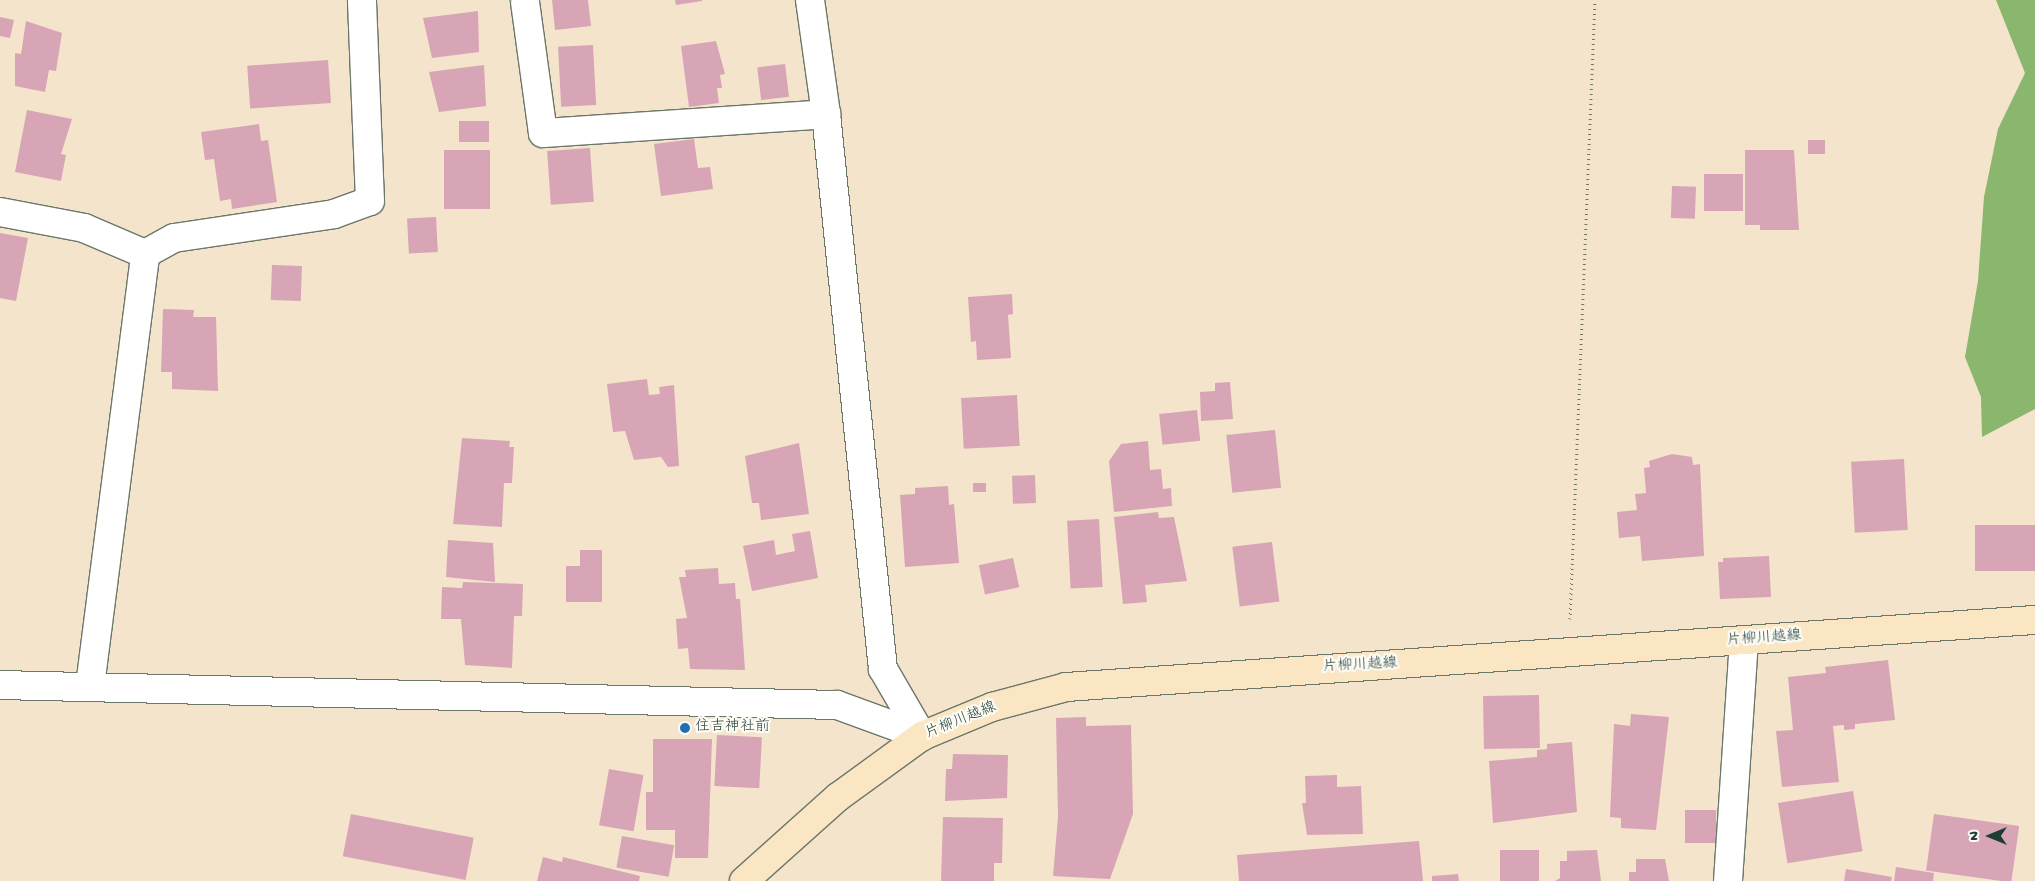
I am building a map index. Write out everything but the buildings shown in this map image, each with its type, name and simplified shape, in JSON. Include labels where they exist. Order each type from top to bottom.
[{"type":"main road","name":"片柳川越線","points":[[744,881],[838,797],[922,736],[992,707],[1066,687],[1568,654],[2035,620]]},
{"type":"street","points":[[145,254],[174,238],[334,214],[370,201],[362,0]]},
{"type":"street","points":[[810,0],[826,114],[883,669],[922,736]]},
{"type":"street","points":[[525,2],[542,133],[826,114]]},
{"type":"street","points":[[0,212],[84,228],[145,254]]},
{"type":"street","points":[[90,686],[145,254]]},
{"type":"street","points":[[1728,881],[1744,641]]},
{"type":"street","points":[[0,684],[837,705],[922,736]]},
{"type":"path","points":[[1568,654],[1595,0]]},
{"type":"green space","points":[[1996,0],[2035,0],[2035,409],[1982,437],[1981,397],[1965,357],[1978,281],[1984,197],[1998,129],[2025,73]]},
{"type":"place","name":"住吉神社前","points":[[685,728]]}]
